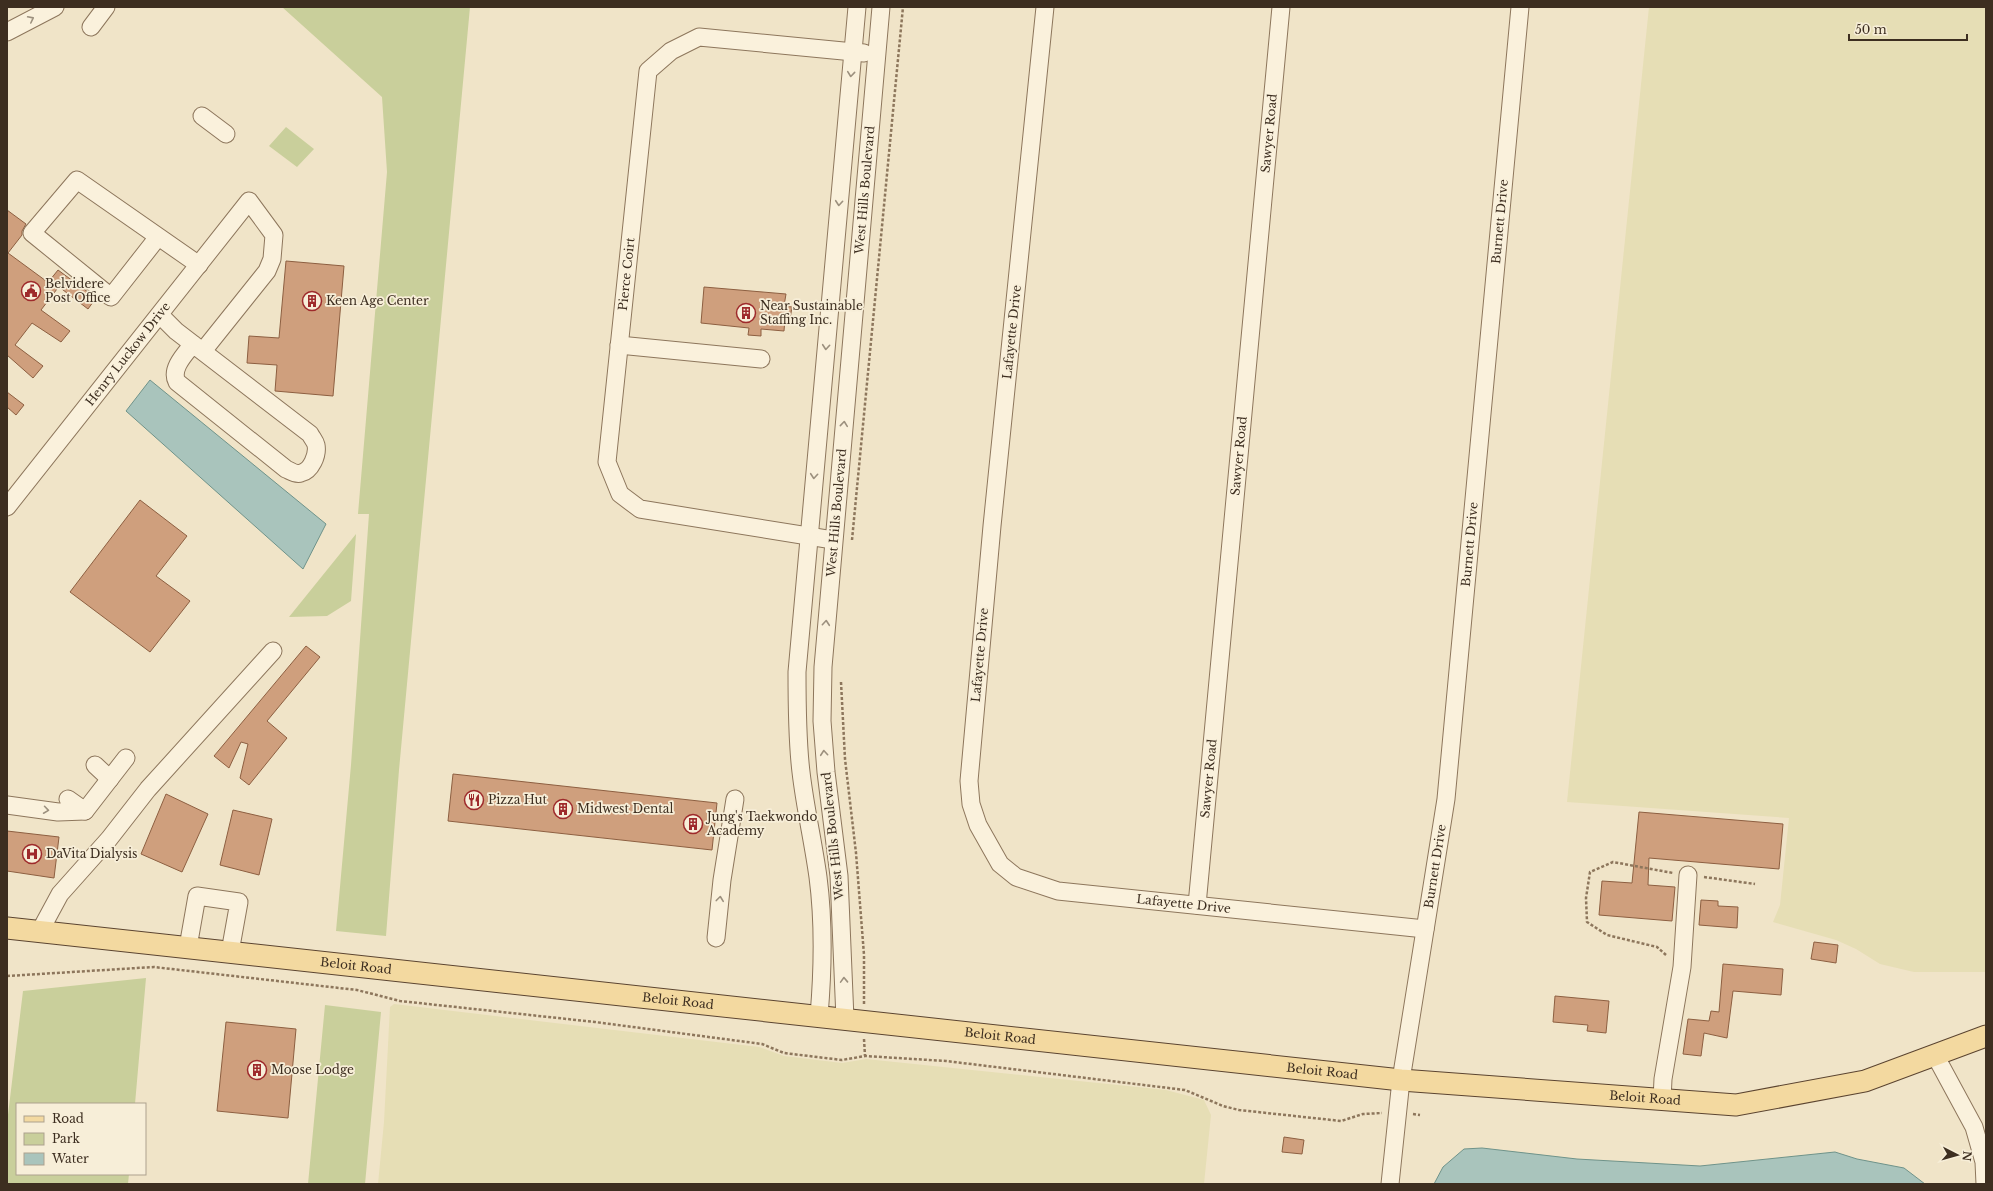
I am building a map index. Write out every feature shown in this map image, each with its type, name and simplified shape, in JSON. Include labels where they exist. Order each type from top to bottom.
[{"type":"main road","name":"Beloit Road","points":[[7,928],[1401,1080],[1736,1105],[1865,1081],[1986,1036]]},
{"type":"street","points":[[7,32],[55,7]]},
{"type":"street","points":[[91,26],[106,7]]},
{"type":"street","name":"West Hills Boulevard","points":[[819,1016],[823,974],[822,924],[818,877],[801,771],[797,697],[798,647],[857,7]]},
{"type":"street","name":"West Hills Boulevard","points":[[854,1020],[839,876],[826,772],[822,720],[823,667],[881,7]]},
{"type":"street","name":"Lafayette Drive","points":[[1045,7],[992,526],[969,781],[971,804],[978,825],[991,851],[1000,864],[1016,877],[1058,891],[1425,929]]},
{"type":"street","name":"Sawyer Road","points":[[1198,905],[1281,7]]},
{"type":"street","name":"Burnett Drive","points":[[1390,1184],[1401,1080],[1446,799],[1520,7]]},
{"type":"street","name":"Pierce Coirt","points":[[833,540],[640,509],[620,494],[607,462],[648,71],[671,51],[699,37],[876,54]]},
{"type":"street","points":[[202,116],[226,134]]},
{"type":"street","points":[[158,236],[111,297],[32,232],[77,180],[158,236],[199,265]]},
{"type":"street","name":"Henry Luckow Drive","points":[[7,507],[249,202],[274,235],[272,259],[267,271],[256,286],[198,348]]},
{"type":"street","points":[[160,315],[198,348],[310,434],[316,443],[317,450],[312,464],[302,473],[295,474],[177,382],[175,378],[176,369],[183,357],[198,348]]},
{"type":"street","points":[[619,345],[761,360]]},
{"type":"street","points":[[40,931],[60,894],[109,839],[148,789],[273,651]]},
{"type":"street","points":[[7,805],[58,812],[85,811],[126,758]]},
{"type":"street","points":[[95,765],[110,779]]},
{"type":"street","points":[[68,799],[85,811]]},
{"type":"street","points":[[716,938],[722,880],[735,800]]},
{"type":"street","points":[[1662,1100],[1682,967],[1688,875]]},
{"type":"street","points":[[188,947],[197,896],[239,902],[230,952]]},
{"type":"street","points":[[1935,1055],[1974,1127],[1984,1162],[1985,1184]]},
{"type":"path","points":[[852,545],[903,7]]},
{"type":"path","points":[[840,677],[845,758],[856,853],[864,955],[854,1020],[865,1056]]},
{"type":"path","points":[[1682,967],[1657,947],[1607,934],[1587,922],[1586,898],[1590,872],[1613,862],[1688,875],[1755,884]]},
{"type":"path","points":[[7,976],[154,967],[357,990],[400,1001],[595,1022],[762,1044],[784,1053],[842,1060],[865,1056],[946,1060],[1186,1090],[1223,1106],[1239,1110],[1342,1121],[1363,1114],[1398,1112],[1420,1115]]},
{"type":"shaded area","points":[[1649,7],[1986,7],[1986,972],[1914,972],[1880,964],[1856,949],[1836,940],[1773,922],[1780,905],[1789,818],[1567,802]]},
{"type":"shaded area","points":[[394,1004],[759,1047],[784,1056],[842,1063],[866,1059],[1166,1090],[1204,1100],[1211,1115],[1204,1184],[378,1184],[384,1122],[390,1007]]},
{"type":"green space","points":[[282,7],[470,7],[399,770],[386,936],[336,931],[351,765],[369,514],[358,514],[387,172],[382,97]]},
{"type":"green space","points":[[286,127],[314,149],[297,167],[269,146]]},
{"type":"green space","points":[[356,534],[351,601],[327,616],[289,617]]},
{"type":"green space","points":[[146,978],[135,1103],[16,1103],[16,1175],[129,1175],[128,1184],[7,1184],[7,1123],[23,991]]},
{"type":"green space","points":[[325,1005],[381,1012],[365,1184],[308,1184]]},
{"type":"water","points":[[150,380],[326,524],[303,569],[126,411]]},
{"type":"water","points":[[1482,1148],[1577,1159],[1700,1166],[1835,1152],[1857,1159],[1904,1168],[1925,1184],[1434,1184],[1443,1167],[1464,1149]]},
{"type":"building","name":"Belvidere Post Office","points":[[7,210],[26,224],[22,231],[22,235],[8,253],[57,289],[41,310],[70,331],[61,342],[32,323],[15,345],[43,366],[33,378],[7,355]]},
{"type":"building","name":"Keen Age Center","points":[[286,261],[344,266],[333,396],[275,391],[277,365],[247,363],[249,336],[279,338]]},
{"type":"building","points":[[58,270],[96,298],[88,309],[50,280]]},
{"type":"building","name":"Near Sustainable Staffing Inc.","points":[[704,287],[786,294],[784,306],[792,307],[790,319],[785,319],[784,331],[761,329],[761,336],[748,335],[749,328],[701,323]]},
{"type":"building","points":[[7,392],[24,405],[16,415],[7,407]]},
{"type":"building","points":[[140,500],[187,536],[156,576],[190,601],[150,652],[70,592]]},
{"type":"building","points":[[306,646],[320,657],[267,721],[287,738],[249,785],[240,778],[248,744],[241,742],[229,768],[214,756]]},
{"type":"building","points":[[453,774],[717,803],[712,850],[448,821]]},
{"type":"building","points":[[166,794],[208,814],[182,872],[141,854]]},
{"type":"building","points":[[233,810],[272,819],[259,875],[220,865]]},
{"type":"building","points":[[1639,812],[1783,824],[1779,869],[1649,858],[1648,885],[1675,887],[1672,921],[1599,915],[1602,881],[1632,883]]},
{"type":"building","name":"DaVita Dialysis","points":[[7,831],[59,837],[54,878],[7,871]]},
{"type":"building","points":[[1701,900],[1718,901],[1718,906],[1738,907],[1737,928],[1699,925]]},
{"type":"building","points":[[1814,942],[1838,945],[1836,963],[1811,959]]},
{"type":"building","points":[[1723,964],[1783,969],[1781,995],[1733,991],[1727,1038],[1704,1033],[1701,1056],[1683,1054],[1688,1019],[1709,1021],[1711,1011],[1719,1012]]},
{"type":"building","points":[[1555,996],[1609,1001],[1606,1033],[1587,1031],[1588,1025],[1553,1022]]},
{"type":"building","name":"Moose Lodge","points":[[226,1022],[296,1029],[288,1118],[217,1111]]},
{"type":"building","points":[[1284,1137],[1304,1140],[1302,1154],[1282,1152]]},
{"type":"place","name":"Belvidere Post Office","points":[[31,291]]},
{"type":"place","name":"Keen Age Center","points":[[312,301]]},
{"type":"place","name":"Near Sustainable Staffing Inc.","points":[[746,313]]},
{"type":"place","name":"Pizza Hut","points":[[474,800]]},
{"type":"place","name":"Midwest Dental","points":[[563,809]]},
{"type":"place","name":"Jung's Taekwondo Academy","points":[[693,824]]},
{"type":"place","name":"DaVita Dialysis","points":[[32,854]]},
{"type":"place","name":"Moose Lodge","points":[[257,1070]]}]
